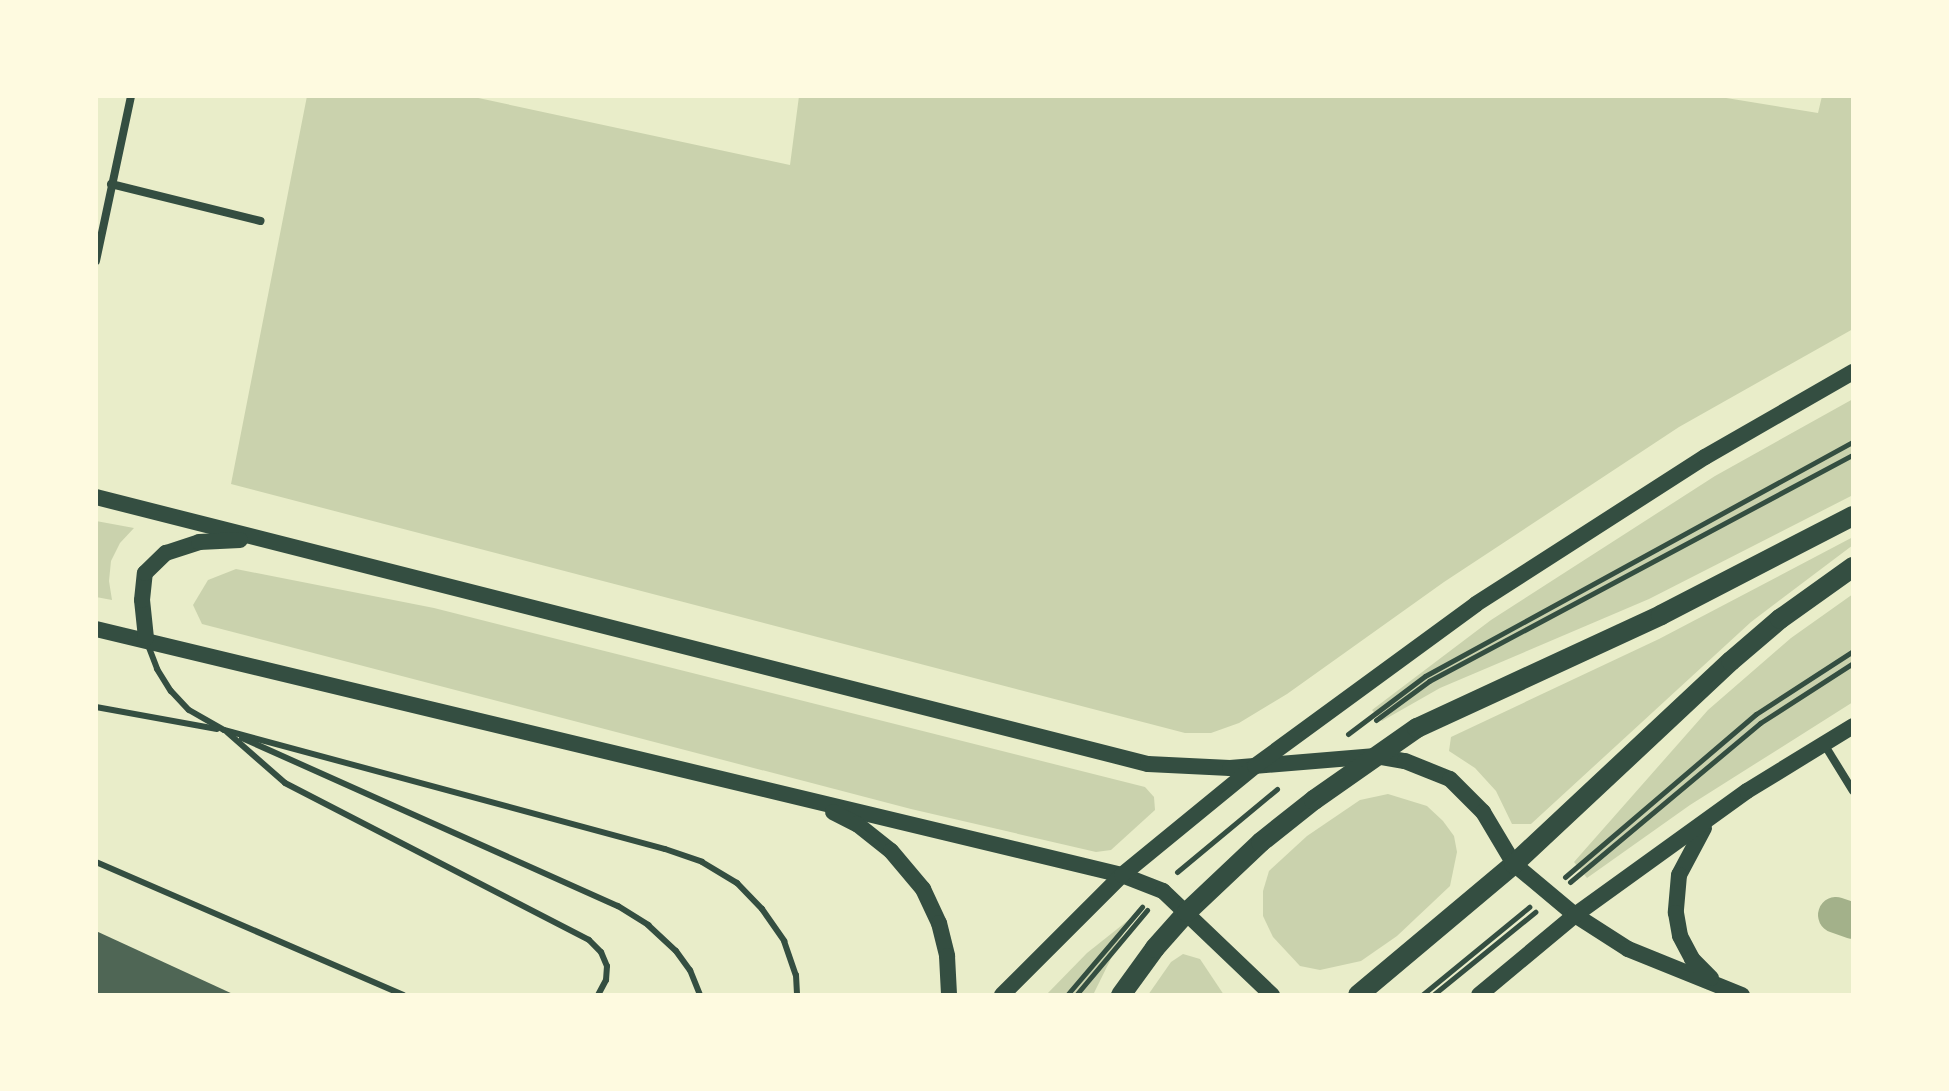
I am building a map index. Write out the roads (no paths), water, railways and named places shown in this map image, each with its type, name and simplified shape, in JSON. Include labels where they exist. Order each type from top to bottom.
[{"type":"main road","points":[[1002,995],[1122,875],[1255,766],[1476,604],[1705,457],[1853,372]]},
{"type":"main road","points":[[96,497],[1148,764],[1255,766],[1376,756],[1405,761],[1450,779],[1483,812],[1514,864],[1575,915],[1628,949],[1742,995]]},
{"type":"main road","points":[[1121,995],[1155,948],[1187,912],[1287,820],[1417,728],[1661,615],[1853,516]]},
{"type":"main road","points":[[146,638],[142,600],[145,573],[166,553],[199,542],[258,539]]},
{"type":"main road","points":[[1358,995],[1514,864],[1731,661],[1780,619],[1853,567]]},
{"type":"main road","points":[[96,629],[146,638],[1122,875],[1160,890],[1187,912],[1272,995]]},
{"type":"main road","points":[[1479,995],[1575,915],[1719,811],[1853,726]]},
{"type":"main road","points":[[811,800],[857,824],[880,842],[923,889],[939,923],[947,956],[949,995]]},
{"type":"main road","points":[[1719,811],[1697,836],[1687,856],[1676,891],[1676,913],[1680,936],[1692,959],[1725,989]]},
{"type":"street","points":[[96,261],[131,96]]},
{"type":"street","points":[[111,184],[260,221]]},
{"type":"street","points":[[1824,744],[1853,791]]},
{"type":"lane","points":[[146,638],[157,669],[171,691],[189,710],[224,730],[618,906],[648,925],[676,951],[690,970],[700,995]]},
{"type":"lane","points":[[96,707],[224,730],[665,849],[702,862],[737,883],[762,909],[784,941],[796,975],[797,995]]},
{"type":"lane","points":[[224,730],[285,783],[589,940],[601,952],[607,966],[606,980],[598,995]]},
{"type":"lane","points":[[96,862],[404,995]]},
{"type":"waterway","points":[[1836,915],[1853,921]]}]
